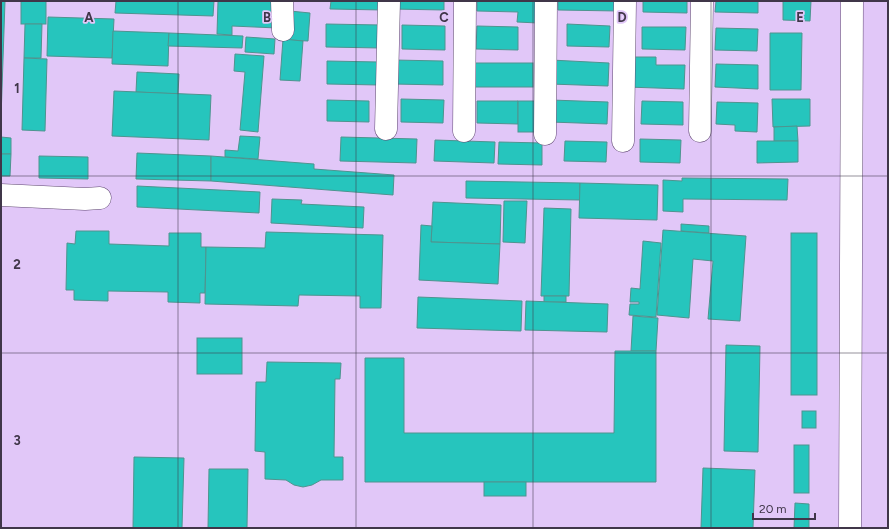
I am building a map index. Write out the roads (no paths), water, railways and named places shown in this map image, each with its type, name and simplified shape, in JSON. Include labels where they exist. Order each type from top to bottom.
[{"type":"street","points":[[282,1],[282,30]]},
{"type":"street","points":[[386,129],[388,1]]},
{"type":"street","points":[[464,131],[465,1]]},
{"type":"street","points":[[545,134],[546,1]]},
{"type":"street","points":[[623,141],[625,1]]},
{"type":"street","points":[[700,132],[702,1]]},
{"type":"street","points":[[850,528],[852,1]]},
{"type":"street","points":[[1,195],[85,199],[100,198]]}]
